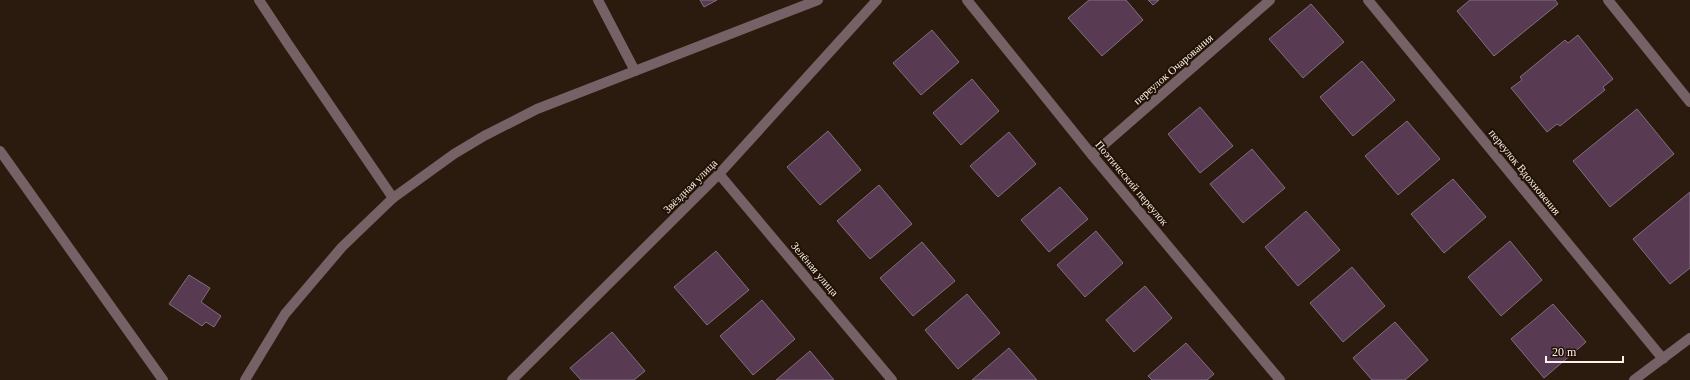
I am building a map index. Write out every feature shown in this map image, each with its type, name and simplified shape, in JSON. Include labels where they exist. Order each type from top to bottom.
[{"type":"street","points":[[259,0],[393,198]]},
{"type":"street","points":[[598,0],[635,71]]},
{"type":"street","points":[[245,380],[285,314],[342,247],[393,198],[454,154],[512,121],[538,109],[745,27],[818,0]]},
{"type":"street","name":"Звёздная улица","points":[[512,380],[719,174],[877,0]]},
{"type":"street","name":"Поэтический переулок","points":[[967,0],[1092,155],[1280,380]]},
{"type":"street","name":"переулок Очарования","points":[[1092,155],[1270,0]]},
{"type":"street","name":"переулок Вдохновения","points":[[1368,0],[1664,359]]},
{"type":"street","points":[[1608,0],[1690,102]]},
{"type":"street","points":[[0,151],[163,380]]},
{"type":"street","name":"Зелёная улица","points":[[719,174],[892,380]]},
{"type":"street","points":[[1634,380],[1690,338]]},
{"type":"building","points":[[700,0],[717,0],[704,7]]},
{"type":"building","points":[[1089,0],[1126,0],[1143,20],[1102,56],[1068,18]]},
{"type":"building","points":[[1148,0],[1159,0],[1153,5]]},
{"type":"building","points":[[1470,0],[1555,0],[1558,4],[1494,56],[1457,11]]},
{"type":"building","points":[[1311,4],[1344,42],[1303,78],[1269,39]]},
{"type":"building","points":[[932,30],[959,62],[921,95],[893,63]]},
{"type":"building","points":[[1578,35],[1613,79],[1603,87],[1605,90],[1560,126],[1557,124],[1547,132],[1511,88],[1522,80],[1520,77],[1565,40],[1568,43]]},
{"type":"building","points":[[1362,61],[1395,100],[1353,136],[1320,97]]},
{"type":"building","points":[[972,79],[999,111],[961,145],[933,113]]},
{"type":"building","points":[[1200,107],[1233,146],[1200,173],[1168,134]]},
{"type":"building","points":[[1637,109],[1674,154],[1610,207],[1573,161]]},
{"type":"building","points":[[1407,121],[1440,159],[1398,195],[1365,156]]},
{"type":"building","points":[[828,131],[861,170],[820,205],[787,167]]},
{"type":"building","points":[[1009,132],[1036,164],[998,197],[970,166]]},
{"type":"building","points":[[1252,149],[1285,188],[1243,223],[1210,184]]},
{"type":"building","points":[[1453,179],[1486,217],[1444,253],[1411,214]]},
{"type":"building","points":[[879,185],[912,224],[870,259],[837,221]]},
{"type":"building","points":[[1060,187],[1088,219],[1049,252],[1021,220]]},
{"type":"building","points":[[1690,192],[1690,268],[1670,284],[1633,239]]},
{"type":"building","points":[[1306,211],[1340,250],[1298,286],[1265,247]]},
{"type":"building","points":[[1096,231],[1123,263],[1085,297],[1057,265]]},
{"type":"building","points":[[1510,241],[1542,280],[1501,316],[1468,277]]},
{"type":"building","points":[[922,242],[955,281],[913,316],[880,278]]},
{"type":"building","points":[[716,251],[749,290],[707,325],[674,287]]},
{"type":"building","points":[[1352,267],[1385,306],[1343,342],[1310,303]]},
{"type":"building","points":[[189,275],[210,288],[201,302],[221,316],[214,327],[206,322],[202,326],[169,304]]},
{"type":"building","points":[[1145,286],[1172,318],[1134,352],[1106,320]]},
{"type":"building","points":[[967,294],[1000,333],[958,369],[925,330]]},
{"type":"building","points":[[762,300],[795,339],[753,375],[720,336]]},
{"type":"building","points":[[1553,304],[1586,342],[1544,378],[1511,339]]},
{"type":"building","points":[[1395,322],[1428,360],[1405,380],[1372,380],[1353,358]]},
{"type":"building","points":[[612,332],[645,371],[634,380],[581,380],[570,368]]},
{"type":"building","points":[[1186,343],[1214,374],[1207,380],[1152,380],[1148,376]]},
{"type":"building","points":[[1009,348],[1037,380],[972,380]]},
{"type":"building","points":[[810,351],[834,380],[776,380]]}]
